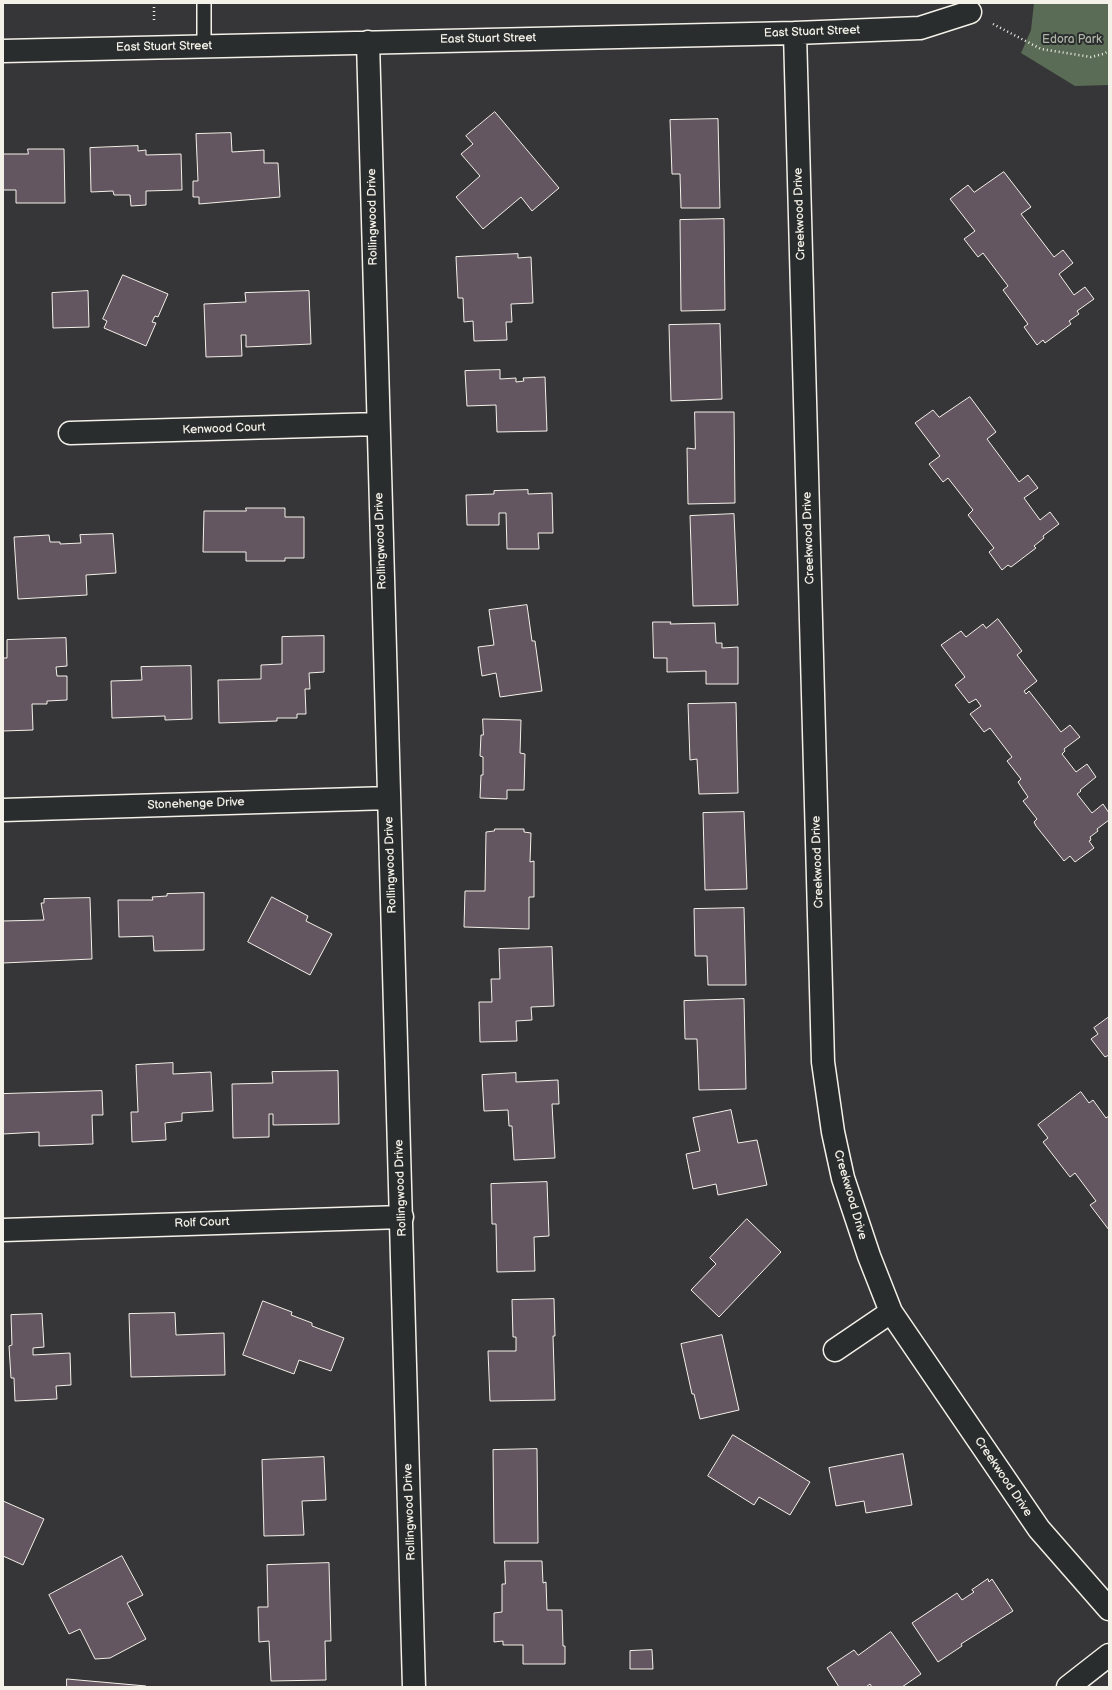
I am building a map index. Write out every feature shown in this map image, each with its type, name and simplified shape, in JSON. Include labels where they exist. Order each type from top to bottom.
[{"type":"street","name":"East Stuart Street","points":[[3,51],[920,28],[970,12]]},
{"type":"street","name":"Creekwood Drive","points":[[795,32],[823,1062],[833,1132],[843,1178],[869,1256],[891,1312],[1039,1529],[1109,1609]]},
{"type":"street","name":"Rollingwood Drive","points":[[368,42],[414,1687]]},
{"type":"street","name":"Kenwood Court","points":[[70,433],[378,424]]},
{"type":"street","name":"Stonehenge Drive","points":[[3,810],[389,798]]},
{"type":"street","name":"Rolf Court","points":[[3,1230],[402,1217]]},
{"type":"street","points":[[835,1350],[891,1312]]},
{"type":"street","points":[[1068,1687],[1109,1655]]},
{"type":"lane","points":[[204,3],[204,46]]},
{"type":"path","points":[[970,12],[1041,49],[1091,57],[1104,54],[1109,51]]},
{"type":"green space","name":"Edora Park","points":[[1034,3],[1109,3],[1109,85],[1075,86],[1021,53],[1031,30]]},
{"type":"building","points":[[495,112],[559,188],[532,211],[521,197],[483,229],[456,197],[480,176],[461,154],[473,144],[466,136]]},
{"type":"building","points":[[718,119],[720,208],[681,208],[680,174],[672,174],[670,120]]},
{"type":"building","points":[[231,133],[232,152],[264,150],[264,163],[278,163],[280,197],[199,204],[199,197],[193,197],[193,181],[198,181],[196,134]]},
{"type":"building","points":[[138,146],[138,151],[146,150],[146,155],[181,154],[182,190],[146,191],[146,205],[131,206],[130,195],[114,195],[113,191],[91,192],[90,148]]},
{"type":"building","points":[[28,149],[64,149],[65,203],[16,203],[16,190],[3,190],[3,154],[28,154]]},
{"type":"building","points":[[1004,172],[1031,207],[1021,214],[1054,257],[1063,250],[1073,263],[1059,274],[1074,295],[1085,287],[1094,299],[1077,311],[1079,314],[1069,321],[1071,324],[1045,343],[1043,340],[1037,345],[1024,327],[1028,324],[1003,290],[1008,286],[983,253],[978,257],[964,239],[975,231],[950,199],[968,185],[974,192]]},
{"type":"building","points":[[724,219],[725,310],[681,311],[680,220]]},
{"type":"building","points":[[518,254],[518,258],[531,257],[533,303],[511,304],[512,322],[506,322],[507,340],[474,341],[473,321],[464,322],[463,298],[458,298],[456,257]]},
{"type":"building","points":[[123,275],[168,294],[158,317],[155,316],[152,322],[156,323],[146,346],[104,328],[107,321],[103,319]]},
{"type":"building","points":[[88,291],[89,327],[53,328],[52,293]]},
{"type":"building","points":[[309,291],[311,344],[246,347],[246,335],[241,335],[242,356],[206,357],[204,304],[246,302],[245,293]]},
{"type":"building","points":[[720,324],[722,399],[671,401],[669,325]]},
{"type":"building","points":[[500,370],[500,379],[516,378],[516,382],[524,381],[523,378],[545,377],[547,431],[497,432],[496,405],[467,406],[465,371]]},
{"type":"building","points":[[970,397],[996,432],[987,439],[1019,482],[1028,475],[1038,488],[1024,498],[1040,520],[1050,512],[1059,524],[1043,536],[1044,538],[1034,546],[1036,548],[1011,567],[1008,565],[1002,570],[989,552],[994,548],[968,515],[973,510],[948,478],[943,482],[929,464],[940,456],[915,423],[933,410],[939,417]]},
{"type":"building","points":[[695,412],[734,412],[735,503],[688,504],[687,448],[695,449]]},
{"type":"building","points":[[528,490],[528,494],[552,493],[553,533],[538,533],[539,549],[507,549],[506,513],[499,513],[499,525],[467,525],[466,495],[494,494],[494,491]]},
{"type":"building","points":[[246,508],[285,508],[285,517],[304,517],[304,558],[285,558],[285,561],[246,561],[246,552],[203,552],[204,511],[246,511]]},
{"type":"building","points":[[734,514],[738,605],[693,606],[690,516]]},
{"type":"building","points":[[113,534],[116,573],[86,575],[87,595],[18,599],[14,537],[49,535],[50,542],[60,542],[60,544],[81,543],[80,535]]},
{"type":"building","points":[[527,605],[532,641],[535,641],[542,691],[500,697],[496,673],[482,676],[478,647],[494,645],[489,610]]},
{"type":"building","points":[[998,619],[1022,651],[1017,655],[1037,681],[1024,691],[1026,694],[1029,691],[1061,732],[1070,725],[1080,737],[1064,749],[1065,751],[1062,754],[1076,772],[1087,764],[1096,777],[1077,794],[1092,813],[1103,804],[1109,813],[1109,820],[1097,829],[1098,831],[1090,837],[1091,840],[1089,841],[1094,848],[1075,862],[1070,856],[1064,861],[1036,826],[1034,822],[1037,819],[1023,801],[1028,797],[1018,782],[1021,779],[1007,761],[1012,757],[990,728],[984,732],[970,714],[981,706],[976,699],[969,703],[955,685],[965,677],[941,645],[961,631],[966,637],[983,624],[986,628]]},
{"type":"building","points":[[653,622],[671,622],[670,624],[715,623],[716,643],[722,643],[722,648],[738,647],[738,684],[706,684],[706,671],[667,672],[667,658],[654,658]]},
{"type":"building","points":[[324,636],[324,672],[309,673],[310,689],[305,689],[306,714],[297,714],[297,718],[277,718],[277,721],[219,723],[218,680],[261,679],[261,665],[282,664],[282,637]]},
{"type":"building","points":[[66,638],[67,666],[56,667],[57,676],[67,676],[67,700],[47,701],[47,704],[32,704],[33,730],[3,731],[3,658],[7,658],[7,640]]},
{"type":"building","points":[[191,666],[192,719],[165,720],[165,716],[112,718],[111,681],[142,680],[141,667]]},
{"type":"building","points":[[736,703],[738,793],[699,794],[697,759],[690,760],[688,704]]},
{"type":"building","points":[[483,719],[521,720],[520,753],[525,754],[524,790],[507,790],[507,799],[480,798],[481,775],[483,775],[483,757],[480,756],[481,735],[483,735]]},
{"type":"building","points":[[744,812],[747,889],[705,890],[703,813]]},
{"type":"building","points":[[495,829],[524,829],[524,832],[531,833],[530,862],[534,861],[534,897],[529,897],[529,929],[464,927],[465,891],[485,891],[486,832],[494,831]]},
{"type":"building","points":[[204,893],[204,950],[154,951],[153,936],[119,937],[118,900],[153,900],[152,897],[167,896],[167,894]]},
{"type":"building","points":[[272,897],[308,916],[306,921],[332,934],[310,975],[248,942]]},
{"type":"building","points":[[90,898],[92,959],[3,963],[3,921],[44,920],[41,903],[44,903],[44,899]]},
{"type":"building","points":[[744,908],[746,985],[708,985],[707,956],[695,956],[694,909]]},
{"type":"building","points":[[552,947],[554,1006],[531,1007],[532,1020],[516,1021],[517,1041],[480,1042],[479,1002],[492,1002],[491,979],[500,979],[499,949]]},
{"type":"building","points":[[744,999],[746,1089],[699,1090],[697,1039],[685,1039],[684,1001]]},
{"type":"building","points":[[1109,1017],[1109,1055],[1105,1057],[1091,1039],[1098,1034],[1094,1028]]},
{"type":"building","points":[[173,1063],[173,1074],[211,1072],[213,1111],[182,1113],[182,1121],[165,1123],[166,1140],[132,1142],[131,1112],[138,1112],[136,1065]]},
{"type":"building","points":[[338,1071],[339,1124],[273,1125],[273,1114],[269,1114],[269,1137],[233,1138],[232,1084],[273,1083],[272,1072]]},
{"type":"building","points":[[516,1073],[516,1082],[558,1080],[559,1104],[552,1104],[555,1158],[514,1160],[512,1126],[509,1126],[508,1110],[484,1111],[482,1075]]},
{"type":"building","points":[[102,1091],[103,1115],[92,1115],[93,1144],[39,1146],[39,1132],[3,1134],[3,1094]]},
{"type":"building","points":[[1081,1092],[1089,1103],[1093,1100],[1106,1118],[1109,1116],[1109,1230],[1090,1205],[1096,1201],[1075,1173],[1070,1177],[1043,1142],[1048,1138],[1038,1125]]},
{"type":"building","points":[[731,1110],[738,1143],[757,1140],[767,1185],[718,1195],[716,1184],[693,1189],[686,1154],[700,1151],[693,1118]]},
{"type":"building","points":[[547,1182],[549,1236],[534,1237],[535,1271],[497,1272],[496,1224],[492,1224],[491,1184]]},
{"type":"building","points":[[747,1219],[781,1252],[719,1317],[691,1290],[716,1264],[710,1258]]},
{"type":"building","points":[[554,1299],[555,1336],[553,1336],[555,1400],[490,1401],[488,1351],[516,1351],[516,1337],[513,1337],[512,1300]]},
{"type":"building","points":[[263,1301],[292,1312],[291,1315],[312,1323],[312,1326],[344,1338],[331,1371],[299,1360],[294,1374],[243,1355]]},
{"type":"building","points":[[175,1313],[176,1335],[224,1333],[225,1375],[131,1377],[129,1314]]},
{"type":"building","points":[[42,1314],[44,1347],[33,1348],[33,1355],[70,1353],[71,1385],[56,1386],[57,1399],[15,1401],[14,1378],[11,1378],[9,1346],[12,1345],[11,1315]]},
{"type":"building","points":[[722,1335],[739,1410],[700,1419],[694,1394],[692,1394],[681,1344]]},
{"type":"building","points":[[733,1435],[810,1482],[790,1515],[759,1497],[754,1505],[708,1476]]},
{"type":"building","points":[[537,1449],[538,1543],[494,1543],[493,1450]]},
{"type":"building","points":[[903,1454],[912,1505],[866,1513],[864,1501],[836,1506],[829,1468]]},
{"type":"building","points":[[324,1457],[326,1500],[302,1501],[304,1535],[264,1536],[262,1460]]},
{"type":"building","points":[[3,1501],[44,1519],[23,1565],[3,1556]]},
{"type":"building","points":[[122,1556],[143,1595],[127,1603],[146,1639],[110,1658],[95,1659],[80,1629],[69,1634],[49,1595]]},
{"type":"building","points":[[505,1561],[542,1561],[543,1583],[546,1582],[547,1610],[562,1610],[565,1664],[523,1664],[523,1645],[503,1645],[503,1641],[494,1642],[494,1613],[502,1612],[502,1584],[505,1584]]},
{"type":"building","points":[[329,1563],[331,1641],[325,1641],[326,1680],[271,1681],[269,1641],[259,1642],[258,1607],[268,1607],[267,1565]]},
{"type":"building","points":[[988,1579],[989,1582],[992,1579],[1013,1611],[961,1644],[962,1646],[938,1662],[912,1623],[957,1593],[962,1600],[974,1592],[972,1590]]},
{"type":"building","points":[[891,1632],[921,1674],[902,1687],[872,1687],[870,1684],[866,1687],[839,1687],[827,1668],[854,1650],[858,1655]]},
{"type":"building","points":[[652,1650],[653,1669],[630,1669],[630,1651]]},
{"type":"building","points":[[67,1679],[146,1686],[146,1687],[67,1687]]}]
